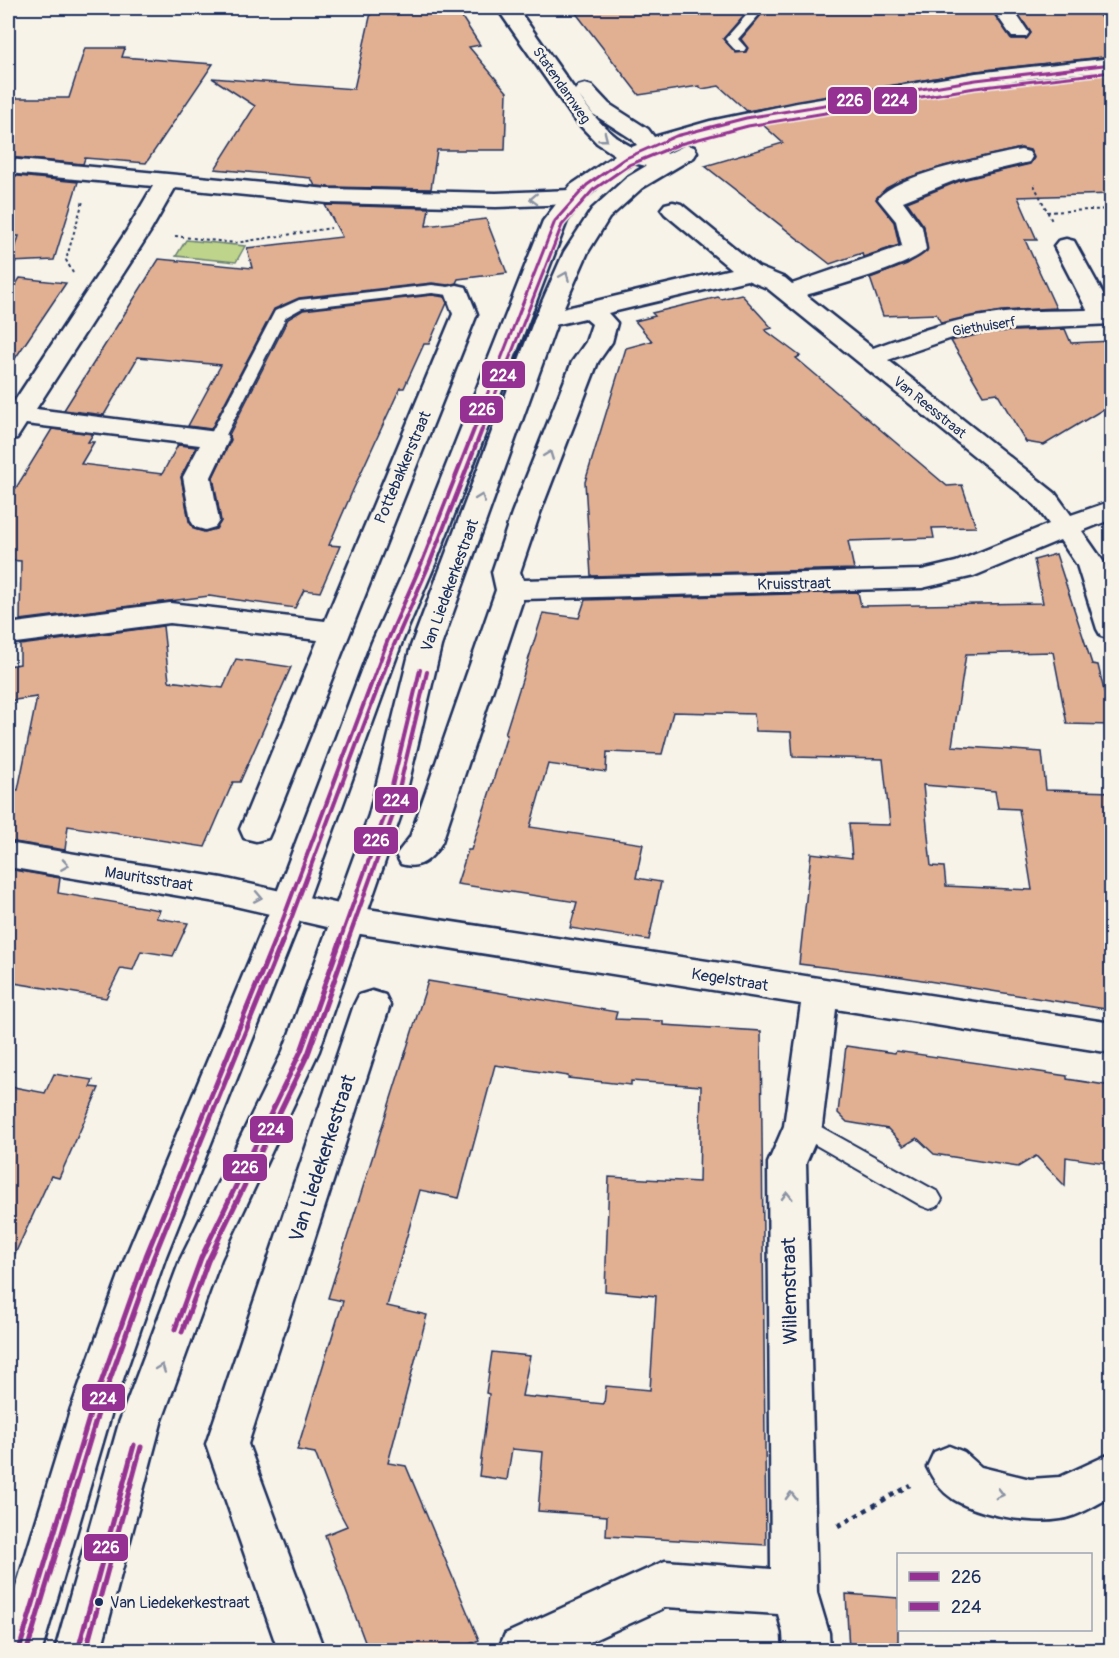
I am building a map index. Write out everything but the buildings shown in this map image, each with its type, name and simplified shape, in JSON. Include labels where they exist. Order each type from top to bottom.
[{"type":"street","name":"Statendamweg","points":[[507,8],[578,113],[593,129],[649,156]]},
{"type":"street","name":"Statendamweg","points":[[525,8],[595,103],[640,134],[649,156]]},
{"type":"street","points":[[1002,8],[1019,33]]},
{"type":"street","points":[[649,156],[701,144],[769,115],[971,78],[1042,68],[1112,64]]},
{"type":"street","points":[[1042,68],[1112,70]]},
{"type":"street","name":"Van Liedekerkestraat","points":[[19,1650],[92,1408],[146,1256],[290,903],[387,642],[422,562],[555,222],[572,197],[586,185],[649,156]]},
{"type":"street","name":"Van Liedekerkestraat","points":[[78,1650],[140,1423],[197,1269],[301,1051],[385,815],[426,646],[546,321],[576,252],[600,214],[634,183],[649,156]]},
{"type":"street","points":[[789,293],[895,258],[914,249],[914,233],[902,212],[889,199],[907,189],[972,167],[1021,157]]},
{"type":"street","points":[[8,166],[328,196],[496,200],[572,197]]},
{"type":"street","points":[[168,181],[138,232],[13,423],[216,438]]},
{"type":"street","name":"Van Reesstraat","points":[[673,209],[749,272],[776,283],[789,293],[1045,499],[1091,564],[1112,629]]},
{"type":"street","name":"Giethuiserf","points":[[870,358],[919,340],[970,326],[999,321],[1107,317],[1066,246]]},
{"type":"street","points":[[546,321],[749,272]]},
{"type":"street","name":"Pottebakkerstraat","points":[[336,632],[465,314],[457,292]]},
{"type":"street","points":[[413,855],[425,842],[511,590],[506,572],[526,513],[585,362],[599,342],[605,323],[592,311]]},
{"type":"street","name":"Pottebakkerstraat","points":[[205,521],[197,477],[216,438]]},
{"type":"street","name":"Kruisstraat","points":[[511,590],[921,579],[964,569],[1112,509]]},
{"type":"street","points":[[8,634],[170,613],[336,632],[256,829]]},
{"type":"street","name":"Mauritsstraat","points":[[8,855],[290,903],[348,919]]},
{"type":"street","name":"Kegelstraat","points":[[348,919],[1112,1038]]},
{"type":"street","name":"Willemstraat","points":[[807,1650],[806,1633],[793,1574],[787,1163],[803,1126],[820,993]]},
{"type":"street","name":"Van Liedekerkestraat","points":[[301,1650],[227,1444],[372,1005]]},
{"type":"street","points":[[949,1467],[968,1484],[998,1494],[1030,1500],[1063,1498],[1104,1478]]},
{"type":"street","points":[[521,1650],[665,1584],[793,1574]]},
{"type":"lane","points":[[740,48],[731,39],[741,31],[759,8]]},
{"type":"lane","name":"Pottebakkerstraat","points":[[216,438],[280,315],[299,304],[432,289],[457,292]]},
{"type":"lane","points":[[803,1126],[930,1199]]},
{"type":"path","points":[[1021,157],[1066,246]]},
{"type":"path","points":[[90,174],[66,260],[91,302]]},
{"type":"path","points":[[1047,212],[1112,209]]},
{"type":"path","points":[[793,1574],[888,1496],[949,1467]]},
{"type":"green space","points":[[186,240],[245,246],[236,262],[176,256]]},
{"type":"transit line","name":"226","points":[[19,1650],[92,1408],[146,1256],[290,903],[387,642],[422,562],[555,221],[576,195],[598,175],[624,159],[654,145],[699,129],[770,114],[942,85],[1112,64]]},
{"type":"transit line","name":"224","points":[[27,1650],[99,1410],[153,1259],[297,906],[394,645],[429,565],[562,225],[582,200],[616,173],[658,152],[702,137],[771,121],[941,93],[1112,72]]},
{"type":"transit line","name":"226","points":[[175,1329],[201,1258],[301,1051],[385,815],[420,670]]},
{"type":"transit line","name":"224","points":[[182,1332],[208,1261],[308,1054],[392,818],[427,672]]},
{"type":"transit line","name":"226","points":[[78,1650],[134,1445]]},
{"type":"transit line","name":"224","points":[[86,1650],[141,1447]]},
{"type":"place","name":"Van Liedekerkestraat","points":[[99,1602]]}]
